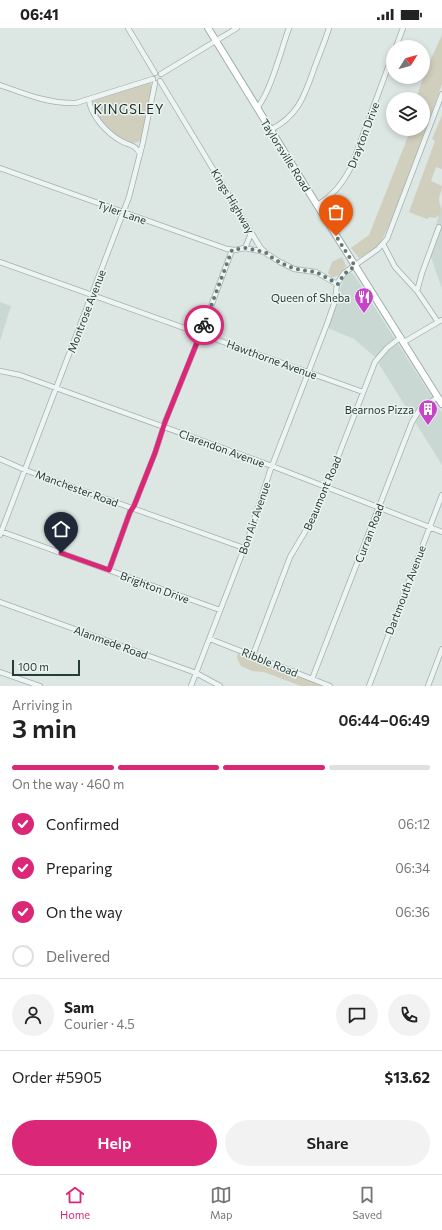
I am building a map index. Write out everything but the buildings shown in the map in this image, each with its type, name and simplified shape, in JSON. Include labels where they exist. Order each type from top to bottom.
[{"type":"main road","name":"Taylorsville Road","points":[[208,28],[270,130],[442,404]]},
{"type":"street","points":[[128,28],[155,73],[156,81]]},
{"type":"street","points":[[0,85],[43,100],[54,102],[76,103],[89,100],[156,81],[161,74],[237,28]]},
{"type":"street","points":[[257,108],[262,102],[289,28]]},
{"type":"street","points":[[270,130],[282,124],[291,116],[303,100],[330,28]]},
{"type":"street","points":[[399,40],[403,28]]},
{"type":"street","points":[[155,73],[157,72],[161,74]]},
{"type":"street","name":"Drayton Drive","points":[[317,205],[335,192],[346,178],[386,73]]},
{"type":"street","name":"Montrose Avenue","points":[[0,532],[124,212],[143,142],[156,81]]},
{"type":"street","name":"Kings Highway","points":[[156,81],[260,247],[274,259],[287,266],[300,270],[316,272],[338,284]]},
{"type":"street","points":[[440,321],[417,291],[395,268],[383,244],[388,236],[442,94]]},
{"type":"street","points":[[89,100],[94,113],[107,130],[119,140],[135,146],[140,154]]},
{"type":"street","points":[[135,146],[143,142]]},
{"type":"street","name":"Tyler Lane","points":[[0,168],[232,250],[245,248],[265,252]]},
{"type":"street","points":[[417,291],[439,227]]},
{"type":"street","points":[[245,248],[250,236],[250,229]]},
{"type":"street","name":"Bon Air Avenue","points":[[191,686],[244,548],[272,466],[309,372],[332,309],[338,284],[344,274],[383,244]]},
{"type":"street","points":[[109,570],[232,250]]},
{"type":"street","name":"Hawthorne Avenue","points":[[0,262],[93,294],[363,392]]},
{"type":"street","name":"Beaumont Road","points":[[253,655],[290,557],[312,520],[377,358],[388,347],[440,321]]},
{"type":"street","name":"Clarendon Avenue","points":[[0,371],[20,375],[272,466],[379,508],[430,526],[442,532]]},
{"type":"street","name":"Curran Road","points":[[312,679],[415,415],[425,404],[438,397]]},
{"type":"street","name":"Manchester Road","points":[[0,459],[25,470],[244,548]]},
{"type":"street","name":"Dartmouth Avenue","points":[[369,686],[442,495]]},
{"type":"street","name":"Brighton Drive","points":[[0,532],[220,610]]},
{"type":"street","name":"Alanmede Road","points":[[0,602],[196,673],[220,686]]},
{"type":"street","name":"Ribble Road","points":[[210,639],[330,686]]},
{"type":"street","points":[[428,686],[442,650]]},
{"type":"street","points":[[0,672],[40,686]]},
{"type":"shaded area","points":[[442,35],[442,84],[430,117],[430,92],[418,92],[421,84],[430,84],[430,61]]},
{"type":"shaded area","points":[[150,82],[152,87],[141,140],[135,143],[127,142],[111,132],[103,124],[94,108],[93,101]]},
{"type":"shaded area","points":[[442,115],[442,169],[436,167],[431,181],[442,186],[439,200],[441,214],[440,217],[437,215],[436,218],[430,217],[427,219],[409,212],[435,141],[432,139]]},
{"type":"shaded area","points":[[408,136],[423,136],[396,211],[379,246],[359,258],[351,248],[369,235]]},
{"type":"shaded area","points":[[442,203],[442,289],[429,251]]},
{"type":"shaded area","points":[[342,257],[346,266],[342,272],[332,277],[328,273],[332,262]]},
{"type":"shaded area","points":[[347,273],[354,275],[442,413],[442,465],[374,356],[354,339],[328,328],[344,278]]},
{"type":"shaded area","points":[[0,302],[11,306],[0,341]]},
{"type":"shaded area","points":[[238,652],[325,686],[301,686],[264,672],[252,671],[241,666],[237,658]]},
{"type":"way so far","points":[[204,325],[232,250],[245,248],[265,252],[287,266],[294,269],[316,272],[338,284],[345,272],[355,266],[336,236]]},
{"type":"place","name":"Queen of Sheba","points":[[364,314]]},
{"type":"place","name":"Bearnos Pizza","points":[[428,426]]},
{"type":"district","name":"KINGSLEY","points":[[129,109]]},
{"type":"route","points":[[61,553],[109,570],[130,512],[134,506],[155,453],[165,422],[204,325]]}]
